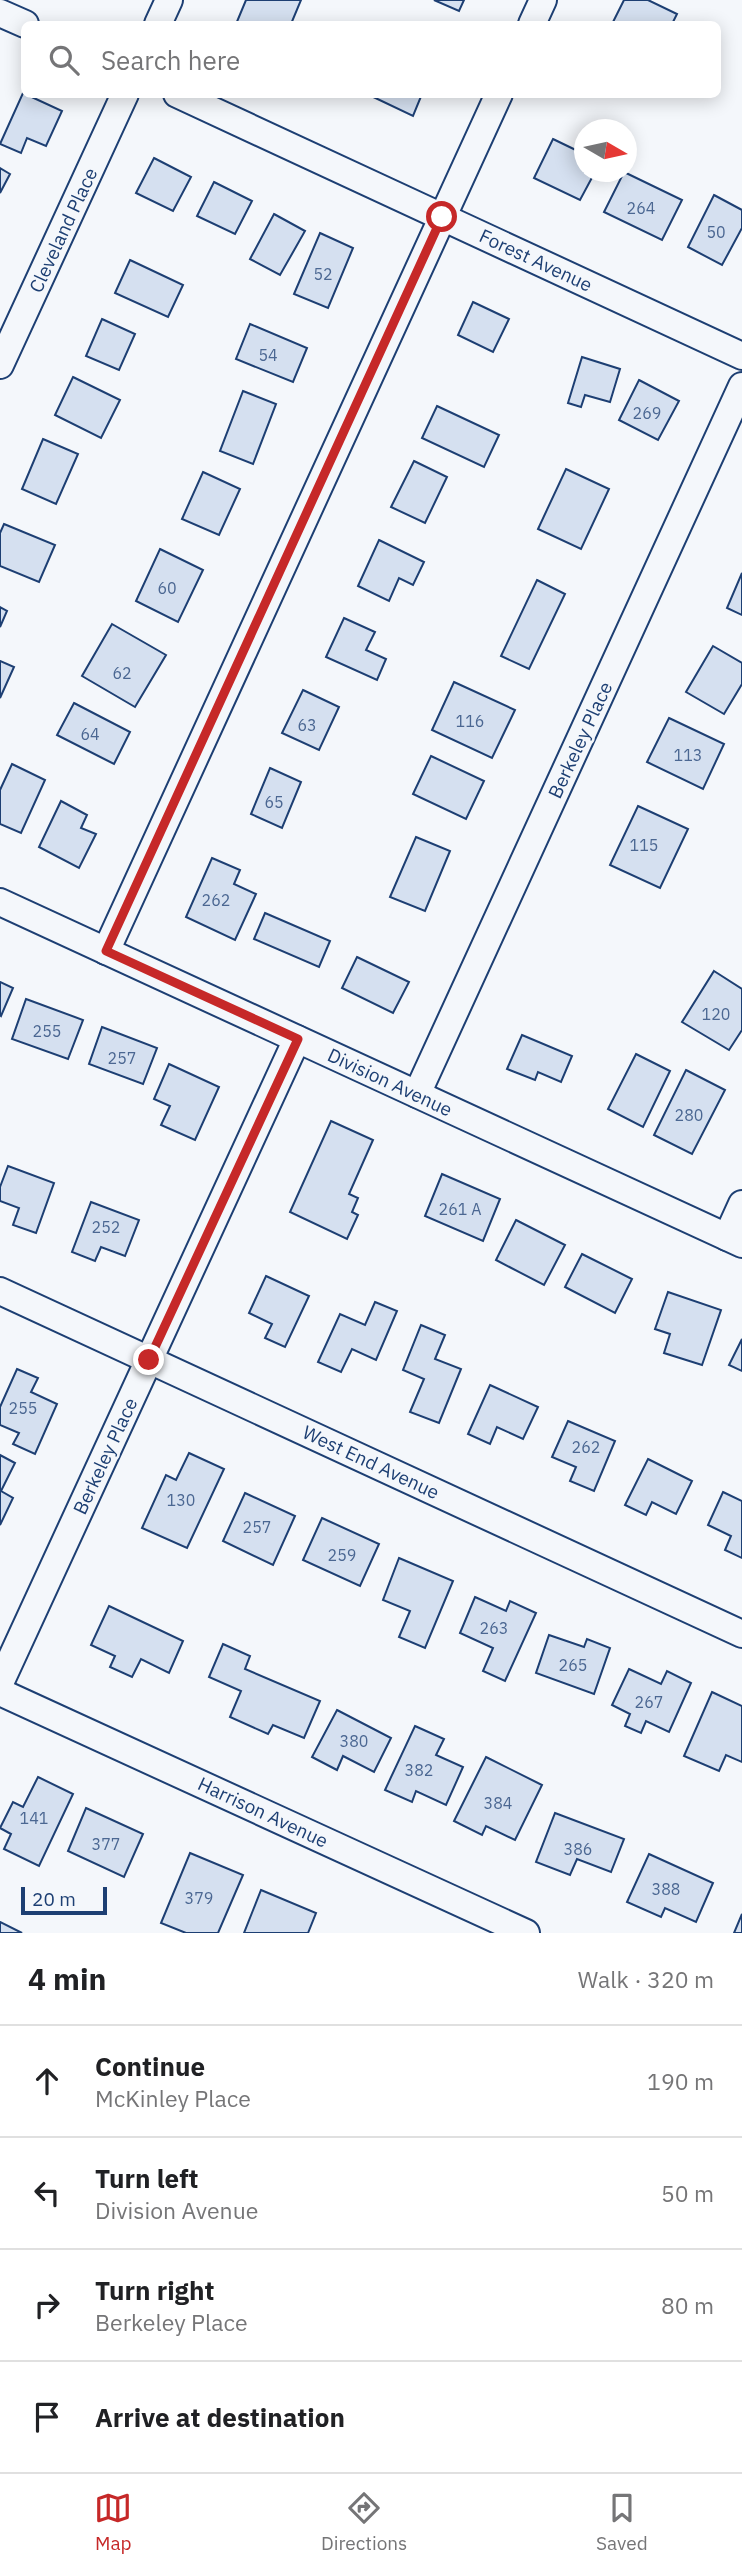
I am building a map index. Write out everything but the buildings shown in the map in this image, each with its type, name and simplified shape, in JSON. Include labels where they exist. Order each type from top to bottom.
[{"type":"street","points":[[159,21],[169,0]]},
{"type":"street","points":[[533,21],[543,0]]},
{"type":"street","points":[[0,13],[21,22]]},
{"type":"street","name":"Cleveland Place","points":[[0,365],[123,98]]},
{"type":"street","name":"Forest Avenue","points":[[186,98],[742,356]]},
{"type":"street","points":[[106,951],[497,98]]},
{"type":"street","name":"Berkeley Place","points":[[417,1094],[742,386]]},
{"type":"street","name":"Division Avenue","points":[[0,902],[734,1241]]},
{"type":"street","name":"Berkeley Place","points":[[0,1683],[298,1039]]},
{"type":"street","points":[[734,1241],[742,1204]]},
{"type":"street","name":"West End Avenue","points":[[0,1291],[742,1634]]},
{"type":"street","name":"Harrison Avenue","points":[[0,1692],[526,1933]]},
{"type":"route","points":[[149,1360],[298,1039],[106,951],[442,217]]}]
